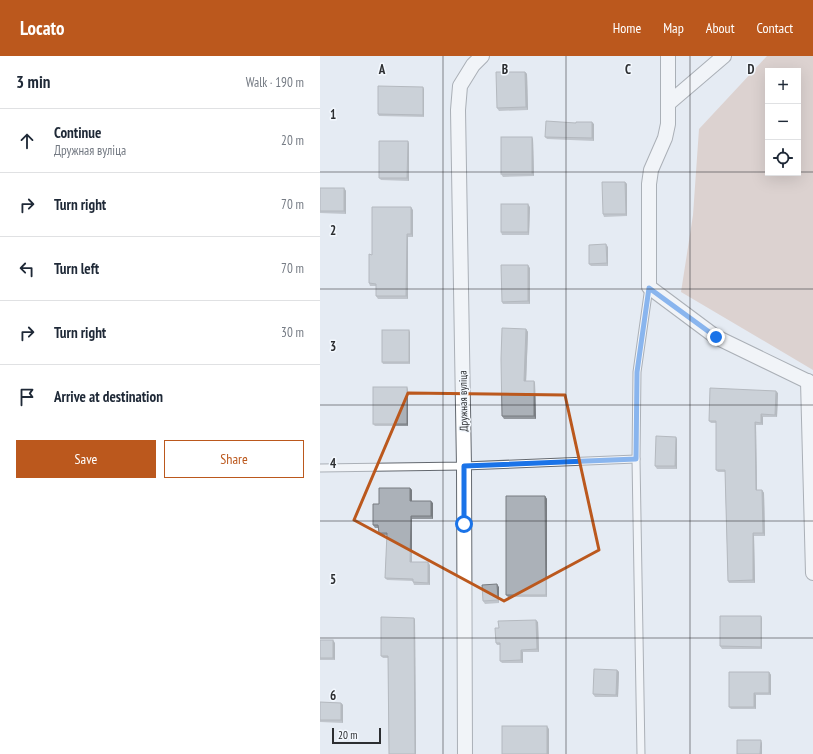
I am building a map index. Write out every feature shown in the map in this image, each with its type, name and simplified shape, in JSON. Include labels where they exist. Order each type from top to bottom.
[{"type":"street","name":"Дружная вуліца","points":[[465,754],[464,466],[458,110],[460,86],[473,65],[482,56]]},
{"type":"street","points":[[668,56],[668,124],[665,138],[651,170],[649,184],[649,288],[716,337],[811,382],[813,572]]},
{"type":"street","points":[[669,103],[724,56]]},
{"type":"lane","points":[[641,754],[636,459],[637,372],[649,288]]},
{"type":"lane","points":[[320,468],[464,466],[636,459]]},
{"type":"highlighted area","points":[[408,393],[565,395],[599,550],[504,601],[354,520]]},
{"type":"shaded area","points":[[767,56],[813,56],[813,370],[681,292],[693,215],[699,129]]},
{"type":"building","points":[[496,72],[525,72],[526,107],[497,108]]},
{"type":"building","points":[[378,86],[423,87],[423,115],[378,114]]},
{"type":"building","points":[[546,121],[576,123],[592,122],[592,138],[545,137]]},
{"type":"building","points":[[501,137],[532,137],[532,174],[501,174]]},
{"type":"building","points":[[379,141],[408,141],[407,178],[379,178]]},
{"type":"building","points":[[602,182],[625,182],[626,214],[603,214]]},
{"type":"building","points":[[320,188],[344,188],[344,211],[320,211]]},
{"type":"building","points":[[501,204],[528,204],[528,232],[501,232]]},
{"type":"building","points":[[372,207],[411,207],[411,234],[407,234],[406,296],[376,296],[376,284],[369,283],[369,254],[372,255]]},
{"type":"building","points":[[606,244],[607,263],[589,264],[589,245]]},
{"type":"building","points":[[501,265],[528,265],[528,301],[502,302]]},
{"type":"building","points":[[502,328],[526,329],[524,381],[534,381],[534,416],[502,416]]},
{"type":"building","points":[[382,330],[409,330],[409,362],[382,362]]},
{"type":"building","points":[[373,387],[407,387],[407,424],[373,424]]},
{"type":"building","points":[[710,388],[776,391],[775,415],[761,414],[761,423],[755,422],[756,490],[762,490],[763,533],[753,533],[753,580],[728,581],[725,470],[716,470],[716,421],[709,421]]},
{"type":"building","points":[[656,436],[676,437],[675,466],[655,466]]},
{"type":"building","points":[[379,488],[410,488],[410,501],[431,501],[431,516],[411,516],[410,562],[428,562],[428,583],[413,582],[413,579],[385,578],[387,533],[379,533],[378,525],[373,525],[373,504],[379,504]]},
{"type":"building","points":[[506,496],[545,496],[546,595],[506,595]]},
{"type":"building","points":[[497,584],[498,600],[483,601],[482,585]]},
{"type":"building","points":[[720,616],[761,616],[761,647],[720,646]]},
{"type":"building","points":[[381,617],[414,618],[415,754],[389,754],[388,656],[381,656]]},
{"type":"building","points":[[536,620],[537,649],[521,650],[521,660],[500,661],[500,643],[496,643],[495,628],[499,628],[498,621]]},
{"type":"building","points":[[320,640],[333,640],[333,658],[320,658]]},
{"type":"building","points":[[594,669],[617,670],[616,695],[593,694]]},
{"type":"building","points":[[729,672],[769,672],[769,693],[754,693],[754,707],[729,707]]},
{"type":"building","points":[[320,702],[341,703],[341,720],[320,720]]},
{"type":"building","points":[[502,726],[547,726],[547,754],[502,754]]},
{"type":"building","points":[[737,740],[761,740],[760,754],[737,754]]},
{"type":"route","points":[[464,524],[464,466],[636,459],[637,372],[649,288],[716,337]]}]
